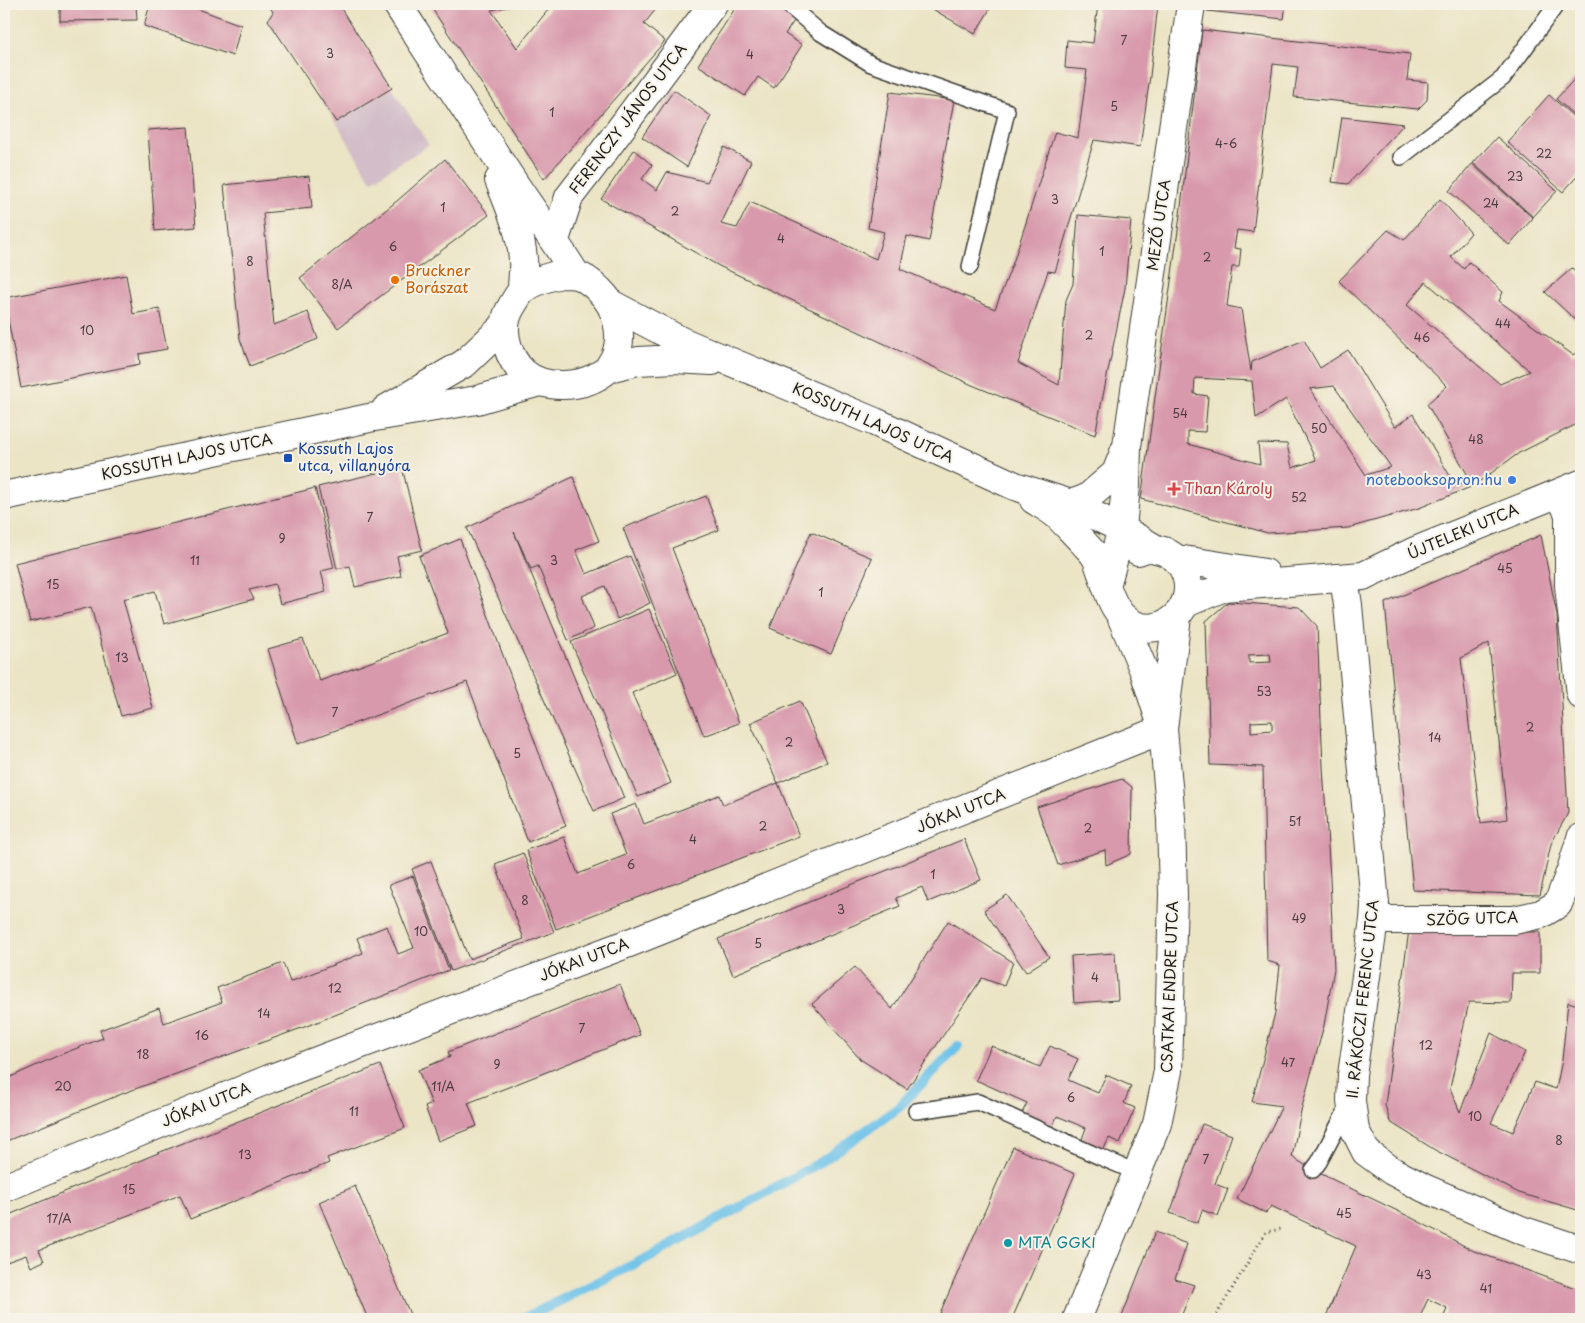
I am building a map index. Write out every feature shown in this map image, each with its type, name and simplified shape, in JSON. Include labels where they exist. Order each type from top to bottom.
[{"type":"street","points":[[397,4],[528,204],[555,240],[576,275]]},
{"type":"street","name":"FERENCZY JÁNOS UTCA","points":[[555,240],[569,197],[712,4]]},
{"type":"street","name":"MEZŐ UTCA","points":[[1109,577],[1122,528],[1127,446],[1191,4]]},
{"type":"street","points":[[482,134],[513,216],[523,259],[522,290],[507,315],[504,326],[507,344],[516,364],[524,373],[539,382],[554,385],[570,385],[591,380],[609,368],[617,353],[620,336],[612,304],[592,284],[576,275],[561,274],[548,276],[522,290]]},
{"type":"street","name":"KOSSUTH LAJOS UTCA","points":[[612,304],[680,341],[875,422],[1015,486],[1071,504],[1122,528],[1165,553]]},
{"type":"street","name":"KOSSUTH LAJOS UTCA","points":[[369,418],[465,363],[504,326]]},
{"type":"street","name":"KOSSUTH LAJOS UTCA","points":[[609,368],[638,361],[675,359],[731,362]]},
{"type":"street","name":"KOSSUTH LAJOS UTCA","points":[[4,496],[369,418],[477,400],[539,382]]},
{"type":"street","name":"MEZŐ UTCA","points":[[1071,504],[1087,498],[1116,473],[1127,446]]},
{"type":"street","name":"KOSSUTH LAJOS UTCA","points":[[1015,486],[1058,516],[1096,557],[1109,577]]},
{"type":"street","points":[[1570,488],[1569,586],[1581,695]]},
{"type":"street","name":"ÚJTELEKI UTCA","points":[[1182,609],[1224,587],[1363,576],[1413,552],[1570,488]]},
{"type":"street","points":[[1134,551],[1165,553],[1182,565],[1188,579],[1189,587],[1182,609],[1166,624],[1146,628],[1132,624],[1121,616],[1109,597],[1109,577],[1125,556],[1134,551]]},
{"type":"street","name":"ÚJTELEKI UTCA","points":[[1165,553],[1298,578],[1344,578]]},
{"type":"street","name":"II. RÁKÓCZI FERENC UTCA","points":[[1344,578],[1375,904],[1352,1075],[1351,1101],[1355,1130],[1366,1152],[1392,1171],[1424,1188],[1521,1230],[1581,1250]]},
{"type":"street","name":"CSATKAI ENDRE UTCA","points":[[1163,729],[1182,609]]},
{"type":"street","name":"CSATKAI ENDRE UTCA","points":[[1077,1319],[1157,1124],[1168,1071],[1172,994],[1173,885],[1171,819],[1163,729],[1144,671],[1121,616]]},
{"type":"street","name":"JÓKAI UTCA","points":[[4,1188],[269,1079],[629,943],[1088,761],[1163,729]]},
{"type":"street","name":"SZÖG UTCA","points":[[1374,920],[1514,920],[1541,914],[1558,904],[1581,838]]},
{"type":"lane","points":[[788,4],[822,33],[871,64],[1007,111],[970,267]]},
{"type":"lane","points":[[1401,157],[1503,78],[1557,4]]},
{"type":"lane","points":[[1312,1170],[1319,1162],[1351,1101]]},
{"type":"lane","points":[[916,1111],[978,1102],[1108,1161],[1138,1172]]},
{"type":"path","points":[[1214,1319],[1266,1232],[1281,1229]]},
{"type":"shaded area","points":[[392,88],[429,145],[371,181],[336,122]]},
{"type":"building","points":[[60,4],[136,4],[137,20],[60,21]]},
{"type":"building","points":[[150,4],[185,4],[241,25],[233,56],[144,26]]},
{"type":"building","points":[[268,4],[338,4],[392,88],[336,122],[268,20],[273,12]]},
{"type":"building","points":[[429,4],[514,4],[491,10],[517,48],[553,4],[660,4],[644,24],[665,41],[544,179]]},
{"type":"building","points":[[738,4],[774,4],[796,18],[785,34],[802,45],[774,88],[758,77],[745,96],[698,65]]},
{"type":"building","points":[[924,4],[993,4],[975,34]]},
{"type":"building","points":[[1098,4],[1158,4],[1140,147],[1094,140],[1055,272],[1048,271],[1018,363],[1059,385],[1066,300],[1073,284],[1078,215],[1131,220],[1125,288],[1095,435],[972,385],[719,266],[601,199],[634,150],[652,165],[642,179],[657,190],[667,172],[707,182],[724,147],[751,161],[721,224],[737,228],[750,202],[876,259],[884,232],[868,228],[890,92],[954,100],[929,241],[907,236],[900,269],[995,309],[1014,260],[1055,132],[1078,138],[1087,70],[1065,68],[1067,40],[1093,43]]},
{"type":"building","points":[[1208,4],[1286,4],[1284,19],[1207,11]]},
{"type":"building","points":[[1202,30],[1410,54],[1407,80],[1428,82],[1427,100],[1418,109],[1294,97],[1298,67],[1273,64],[1253,232],[1237,230],[1234,248],[1241,249],[1239,267],[1232,267],[1227,306],[1241,309],[1251,371],[1252,362],[1304,340],[1320,368],[1348,350],[1395,427],[1413,414],[1456,486],[1470,479],[1427,404],[1447,386],[1339,281],[1388,230],[1404,240],[1440,199],[1471,233],[1451,257],[1464,269],[1469,262],[1503,292],[1499,301],[1573,355],[1581,348],[1581,422],[1519,453],[1473,486],[1419,508],[1348,528],[1268,533],[1141,499],[1179,223]],"holes":[[[1426,282],[1530,371],[1500,384],[1407,305]],[[1195,378],[1252,381],[1256,418],[1286,399],[1316,460],[1292,468],[1287,444],[1258,443],[1260,464],[1188,444],[1188,431],[1205,432],[1208,396],[1194,394]],[[1334,386],[1391,467],[1366,475],[1310,389]]]},
{"type":"building","points":[[1581,72],[1581,121],[1556,99]]},
{"type":"building","points":[[674,90],[711,116],[687,167],[642,137]]},
{"type":"building","points":[[1549,95],[1581,123],[1581,172],[1563,192],[1507,142]]},
{"type":"building","points":[[1342,117],[1404,124],[1348,184],[1332,182]]},
{"type":"building","points":[[188,127],[196,227],[155,231],[148,130]]},
{"type":"building","points":[[1497,137],[1557,191],[1533,217],[1473,163]]},
{"type":"building","points":[[445,159],[489,215],[338,328],[300,278],[397,201]]},
{"type":"building","points":[[1472,164],[1533,218],[1509,245],[1449,191]]},
{"type":"building","points":[[309,176],[312,208],[263,213],[274,325],[308,312],[318,339],[250,366],[240,339],[224,185]]},
{"type":"building","points":[[1572,268],[1581,277],[1581,325],[1545,292]]},
{"type":"building","points":[[126,275],[133,314],[159,309],[167,349],[139,354],[140,364],[21,388],[4,298]]},
{"type":"building","points":[[402,467],[422,550],[397,556],[401,576],[355,587],[350,566],[337,569],[318,487]]},
{"type":"building","points":[[573,477],[599,541],[576,550],[586,574],[630,556],[650,603],[617,619],[605,586],[582,596],[594,628],[568,640],[538,566],[531,569],[514,532],[624,798],[594,811],[467,528]]},
{"type":"building","points":[[315,488],[334,568],[321,571],[326,592],[280,604],[275,584],[249,590],[254,599],[164,624],[155,591],[123,599],[153,708],[121,716],[91,607],[30,622],[15,563]]},
{"type":"building","points":[[706,496],[719,530],[672,548],[739,723],[704,736],[623,528]]},
{"type":"building","points":[[811,532],[872,558],[831,654],[770,628]]},
{"type":"building","points":[[1541,535],[1557,615],[1568,813],[1551,844],[1540,895],[1413,890],[1385,603]],"holes":[[[1489,643],[1507,819],[1481,823],[1461,658]]]},
{"type":"building","points":[[460,539],[566,826],[528,842],[467,682],[298,744],[268,649],[303,639],[320,681],[448,633],[419,556]]},
{"type":"building","points":[[1228,602],[1299,607],[1317,626],[1334,969],[1324,1025],[1301,1111],[1292,1157],[1313,1170],[1412,1218],[1474,1251],[1581,1290],[1581,1319],[1443,1319],[1447,1308],[1428,1299],[1419,1319],[1325,1319],[1356,1246],[1271,1206],[1266,1213],[1237,1199],[1282,1106],[1252,1102],[1275,1013],[1280,965],[1267,961],[1263,767],[1210,765],[1206,621]],"holes":[[[1270,654],[1271,662],[1249,663],[1249,655]],[[1272,721],[1272,730],[1251,732],[1251,722]]]},
{"type":"building","points":[[649,609],[677,673],[632,693],[671,783],[638,797],[571,642]]},
{"type":"building","points":[[800,701],[827,762],[778,783],[750,723]]},
{"type":"building","points":[[1122,779],[1132,787],[1131,854],[1106,865],[1105,850],[1058,865],[1037,807]]},
{"type":"building","points":[[778,783],[799,836],[556,929],[526,850],[564,837],[578,874],[626,855],[610,814],[636,804],[644,824],[719,795],[723,805]]},
{"type":"building","points":[[964,839],[981,880],[928,902],[922,887],[896,898],[900,906],[733,975],[718,939]]},
{"type":"building","points":[[523,853],[554,932],[451,971],[412,869],[431,861],[469,959],[524,939],[495,864]]},
{"type":"building","points":[[413,876],[449,970],[307,1026],[124,1093],[4,1142],[4,1080],[103,1038],[100,1030],[159,1008],[164,1023],[222,1002],[217,988],[283,963],[290,982],[363,953],[357,938],[387,926],[398,954],[414,948],[389,885]]},
{"type":"building","points":[[1007,895],[1049,957],[1026,972],[984,910]]},
{"type":"building","points":[[948,921],[1013,962],[1004,986],[982,978],[907,1089],[860,1059],[812,1004],[855,967],[892,1009]]},
{"type":"building","points":[[1409,930],[1540,932],[1540,973],[1512,973],[1511,1003],[1469,1002],[1450,1088],[1460,1112],[1491,1033],[1525,1052],[1491,1123],[1513,1132],[1535,1082],[1556,1089],[1562,1060],[1568,1002],[1581,1006],[1581,1211],[1519,1193],[1435,1150],[1390,1122],[1385,1105]]},
{"type":"building","points":[[1115,953],[1118,1000],[1074,1003],[1071,956]]},
{"type":"building","points":[[620,984],[640,1035],[468,1103],[477,1126],[438,1141],[425,1107],[432,1104],[418,1070],[450,1057],[448,1052]]},
{"type":"building","points":[[991,1046],[1040,1067],[1050,1046],[1078,1059],[1068,1080],[1098,1093],[1106,1075],[1131,1086],[1124,1103],[1135,1108],[1120,1143],[1109,1138],[1103,1151],[1081,1142],[1086,1128],[1057,1116],[1050,1133],[1019,1119],[1027,1103],[976,1080]]},
{"type":"building","points":[[380,1065],[405,1128],[327,1158],[329,1163],[190,1219],[180,1195],[39,1250],[44,1261],[31,1267],[26,1255],[4,1263],[4,1217],[163,1151]]},
{"type":"building","points":[[1202,1124],[1232,1135],[1215,1184],[1228,1189],[1218,1216],[1202,1210],[1198,1223],[1170,1213]]},
{"type":"building","name":"MTA GGKI","points":[[1013,1147],[1075,1174],[1012,1319],[950,1319],[950,1317],[940,1313]]},
{"type":"building","points":[[355,1186],[412,1319],[368,1319],[319,1202]]},
{"type":"building","points":[[1155,1232],[1187,1244],[1175,1279],[1194,1285],[1180,1319],[1121,1319]]},
{"type":"waterway","points":[[523,1319],[659,1252],[821,1162],[898,1108],[958,1046]]},
{"type":"place","name":"Bruckner Borászat","points":[[395,280]]},
{"type":"place","name":"Kossuth Lajos utca, villanyóra","points":[[288,458]]},
{"type":"place","name":"notebooksopron.hu","points":[[1512,480]]},
{"type":"place","name":"Than Károly","points":[[1174,489]]},
{"type":"place","name":"MTA GGKI","points":[[1008,1243]]}]
